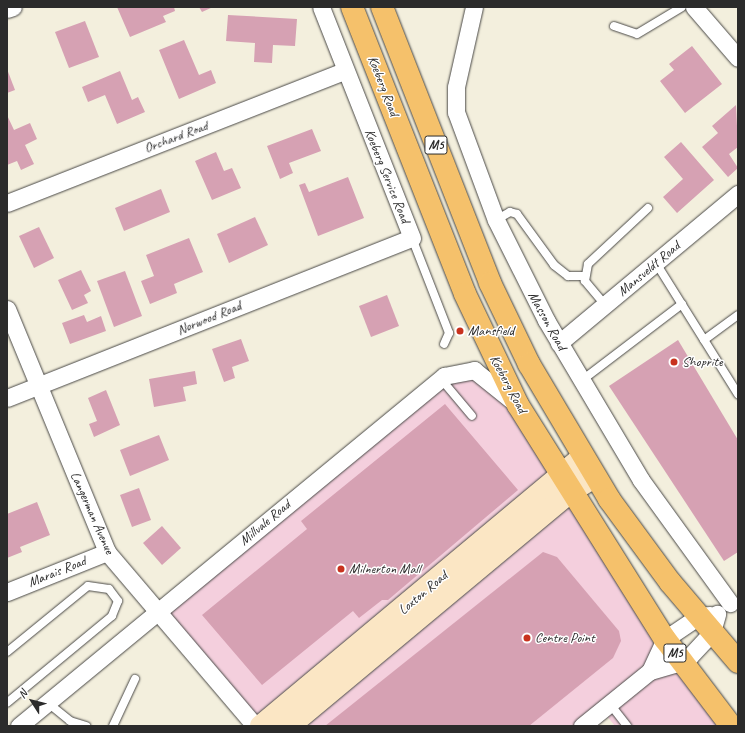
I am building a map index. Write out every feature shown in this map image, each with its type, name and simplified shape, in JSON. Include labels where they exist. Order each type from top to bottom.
[{"type":"main road","name":"Koeberg Road","points":[[352,7],[465,294],[518,405],[570,492],[665,639],[731,726]]},
{"type":"main road","name":"Koeberg Road","points":[[382,7],[496,297],[523,353],[594,477],[719,612],[738,662]]},
{"type":"street","points":[[7,9],[13,7]]},
{"type":"street","name":"Koeberg Service Road","points":[[321,7],[344,71],[412,238]]},
{"type":"street","name":"Masson Road","points":[[474,7],[456,87],[456,112],[496,220],[559,343],[719,612]]},
{"type":"street","points":[[694,7],[738,58]]},
{"type":"street","name":"Orchard Road","points":[[7,203],[344,71]]},
{"type":"street","name":"Mansveldt Road","points":[[559,343],[606,306],[738,194]]},
{"type":"street","name":"Norwood Road","points":[[7,398],[412,238]]},
{"type":"street","name":"Langerman Avenue","points":[[7,309],[37,386],[106,552],[159,612],[255,726]]},
{"type":"street","name":"Millvale Road","points":[[19,726],[442,377],[474,370],[518,405]]},
{"type":"street","name":"Loxton Road","points":[[261,726],[489,538],[559,474],[582,458]]},
{"type":"street","name":"Loxton Road","points":[[289,726],[570,492],[594,477]]},
{"type":"street","name":"Marais Road","points":[[7,592],[106,552]]},
{"type":"street","points":[[650,671],[665,639],[719,612]]},
{"type":"street","points":[[582,726],[650,671],[682,662],[719,612]]},
{"type":"lane","points":[[614,26],[637,34],[682,7]]},
{"type":"lane","points":[[606,306],[585,276],[588,264],[648,208]]},
{"type":"lane","points":[[496,220],[510,212],[518,214],[554,266],[568,276],[585,276]]},
{"type":"lane","name":"Koeberg Service Road","points":[[412,238],[450,333],[444,344]]},
{"type":"lane","points":[[656,263],[738,394]]},
{"type":"lane","points":[[581,381],[682,304]]},
{"type":"lane","points":[[704,340],[738,315]]},
{"type":"lane","points":[[442,377],[472,416]]},
{"type":"lane","points":[[7,703],[112,616],[118,601],[109,589],[88,586],[8,648]]},
{"type":"lane","points":[[113,726],[135,679]]},
{"type":"lane","points":[[48,703],[70,721],[86,726]]},
{"type":"lane","points":[[610,704],[628,726]]},
{"type":"shaded area","points":[[482,375],[559,474],[261,726],[159,612],[441,379]]},
{"type":"shaded area","points":[[570,492],[731,726],[615,726],[602,710],[582,726],[289,726]]},
{"type":"building","points":[[117,7],[174,7],[175,11],[163,16],[166,22],[130,37]]},
{"type":"building","points":[[199,7],[213,7],[202,12]]},
{"type":"building","points":[[228,15],[297,19],[295,46],[273,45],[272,63],[254,62],[255,43],[226,41]]},
{"type":"building","points":[[85,21],[99,57],[69,68],[55,32]]},
{"type":"building","points":[[184,40],[199,75],[211,70],[216,83],[179,99],[159,50]]},
{"type":"building","points":[[692,46],[722,84],[685,113],[660,81],[674,70],[669,64]]},
{"type":"building","points":[[7,69],[15,90],[7,93]]},
{"type":"building","points":[[120,71],[132,100],[138,97],[145,112],[117,124],[105,95],[88,102],[82,87]]},
{"type":"building","points":[[736,105],[738,147],[729,154],[738,168],[728,177],[702,147],[718,133],[712,126]]},
{"type":"building","points":[[7,115],[14,130],[30,123],[37,139],[25,145],[34,164],[21,170],[17,161],[7,165]]},
{"type":"building","points":[[312,129],[321,151],[289,163],[293,173],[280,179],[267,146]]},
{"type":"building","points":[[681,142],[714,180],[677,213],[663,197],[683,179],[664,157]]},
{"type":"building","points":[[216,152],[224,171],[232,168],[241,188],[212,200],[195,161]]},
{"type":"building","points":[[348,177],[364,218],[318,236],[299,185],[305,183],[309,192]]},
{"type":"building","points":[[161,189],[170,212],[124,231],[115,208]]},
{"type":"building","points":[[255,217],[268,245],[229,263],[217,234]]},
{"type":"building","points":[[39,227],[54,258],[34,268],[19,236]]},
{"type":"building","points":[[189,238],[203,272],[174,284],[177,293],[150,304],[141,281],[154,276],[146,255]]},
{"type":"building","points":[[81,270],[91,291],[84,295],[88,303],[72,310],[58,280]]},
{"type":"building","points":[[125,271],[142,316],[114,327],[97,281]]},
{"type":"building","points":[[387,295],[399,326],[371,337],[359,306]]},
{"type":"building","points":[[84,315],[87,322],[101,316],[106,331],[70,344],[62,323]]},
{"type":"building","points":[[241,339],[249,361],[232,367],[235,378],[224,382],[212,349]]},
{"type":"building","points":[[678,340],[738,440],[738,552],[724,561],[609,386]]},
{"type":"building","points":[[195,371],[197,384],[183,387],[186,401],[154,407],[149,379]]},
{"type":"building","points":[[106,390],[120,425],[94,437],[89,424],[97,421],[88,398]]},
{"type":"building","name":"Milnerton Mall","points":[[445,404],[518,490],[388,600],[382,600],[359,618],[353,611],[262,685],[202,615],[307,529],[301,521]]},
{"type":"building","points":[[159,435],[169,460],[130,476],[120,450]]},
{"type":"building","points":[[139,488],[151,520],[132,527],[120,495]]},
{"type":"building","points":[[37,502],[50,535],[20,547],[22,552],[7,558],[7,514]]},
{"type":"building","points":[[162,526],[181,548],[162,565],[143,543]]},
{"type":"building","name":"Centre Point","points":[[543,552],[557,557],[619,631],[621,641],[613,658],[529,726],[325,726]]},
{"type":"place","name":"Mansfield","points":[[460,331]]},
{"type":"place","name":"Shoprite","points":[[674,362]]},
{"type":"place","name":"Milnerton Mall","points":[[341,569]]},
{"type":"place","name":"Centre Point","points":[[527,638]]}]
